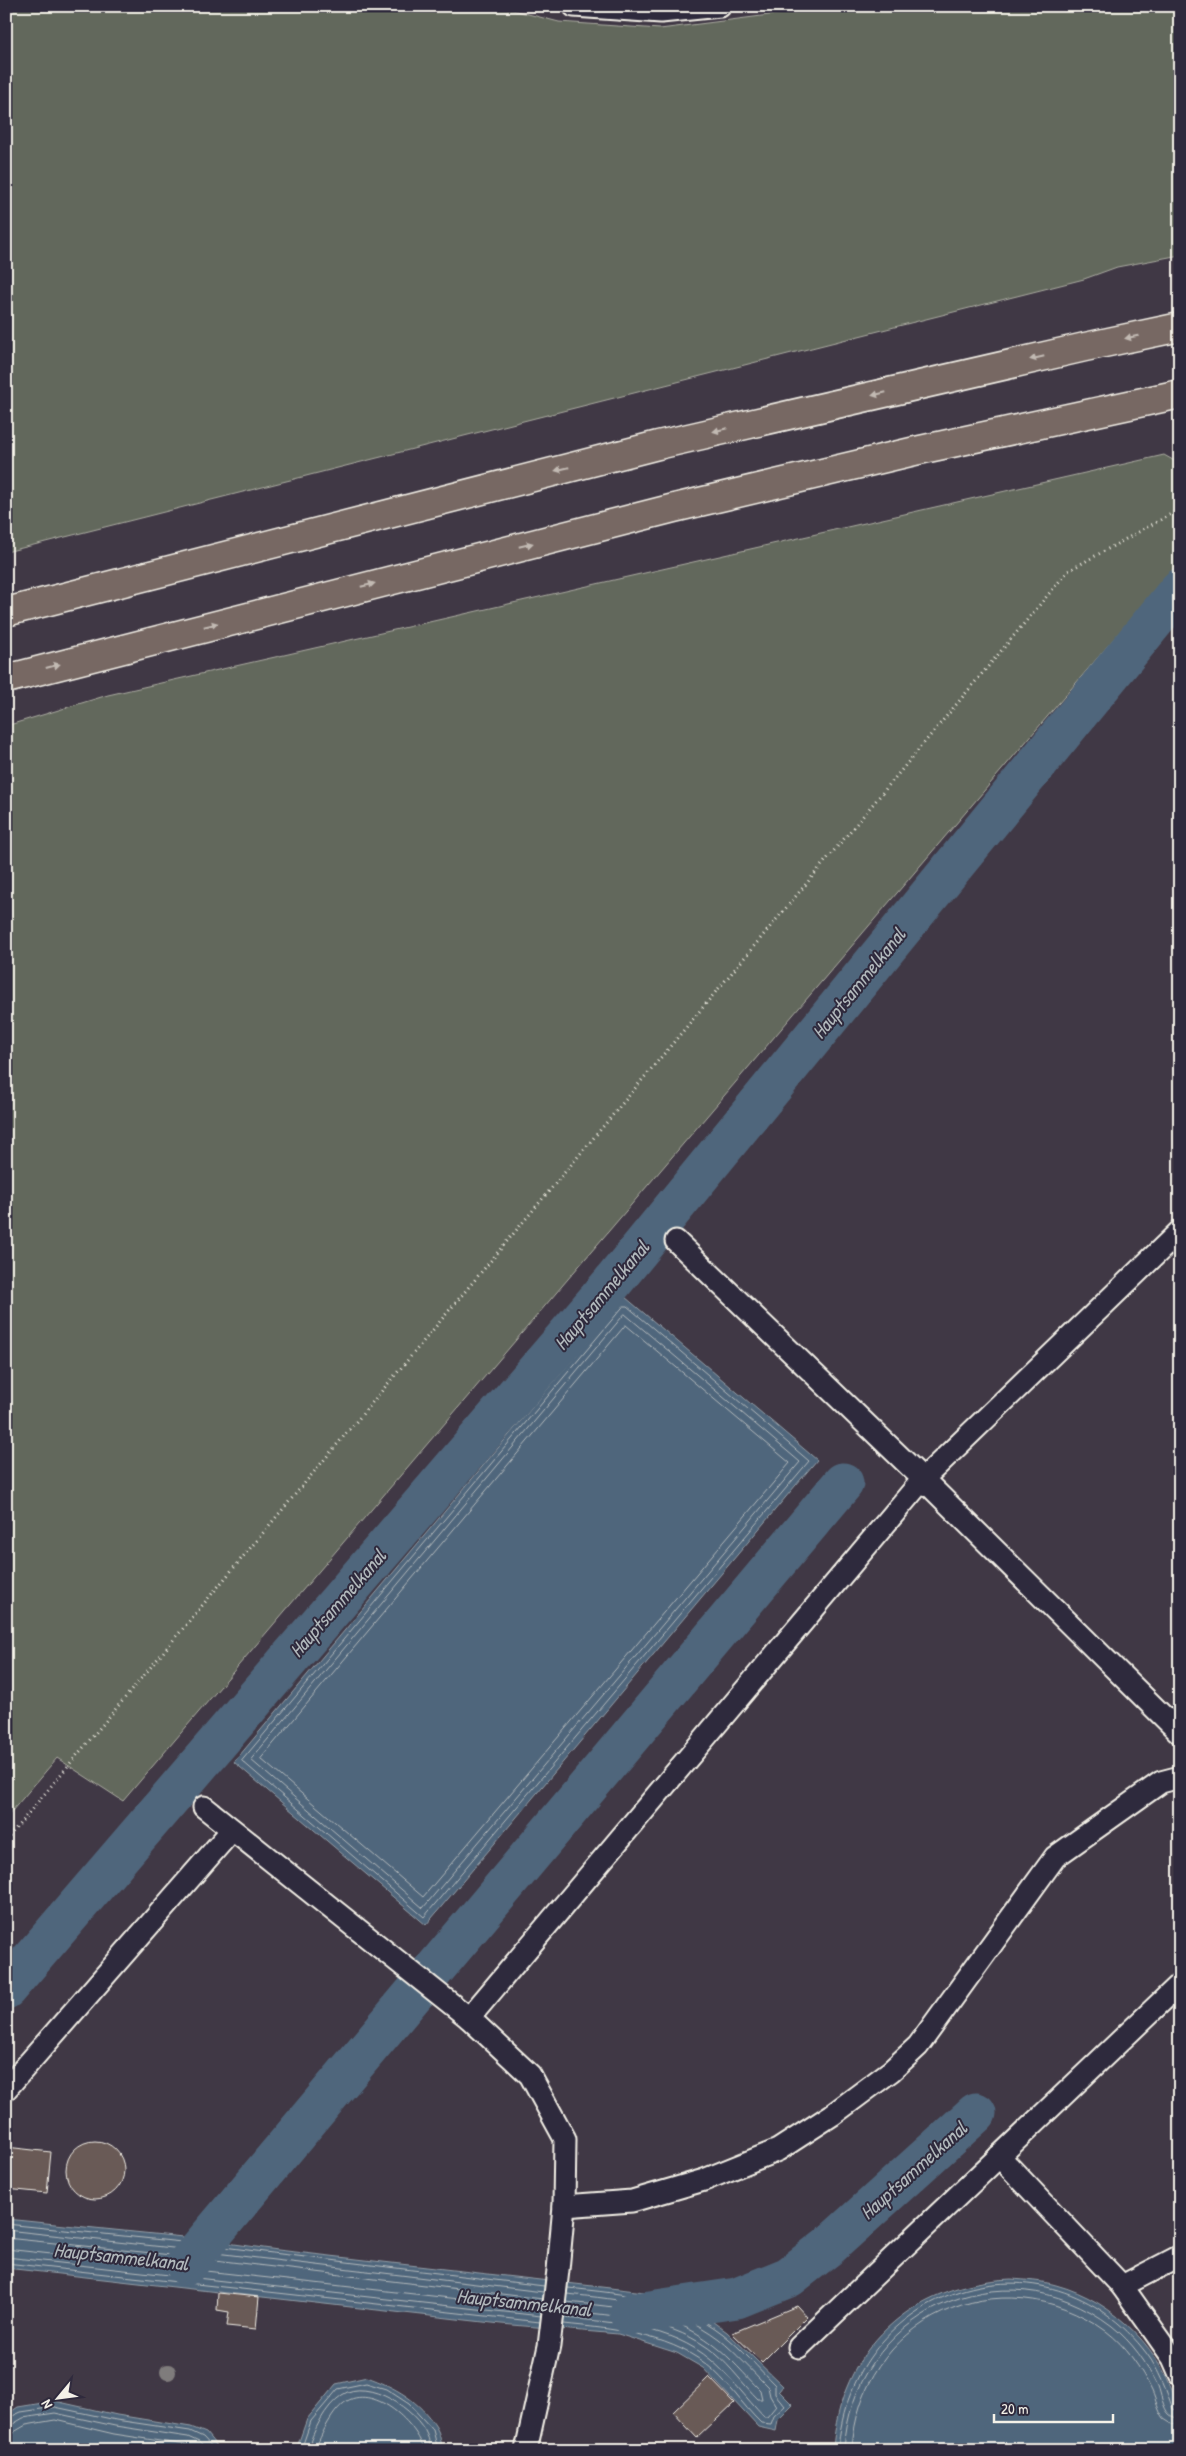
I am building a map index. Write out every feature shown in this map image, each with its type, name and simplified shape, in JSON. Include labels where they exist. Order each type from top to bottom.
[{"type":"highway","points":[[6,612],[658,445],[1075,349],[1180,328]]},
{"type":"highway","points":[[6,679],[674,508],[915,451],[1180,394]]},
{"type":"lane","points":[[574,6],[661,12],[720,6]]},
{"type":"lane","points":[[469,2018],[923,1479],[1180,1232]]},
{"type":"lane","points":[[676,1241],[923,1479],[1180,1733]]},
{"type":"lane","points":[[564,2206],[632,2201],[704,2180],[778,2150],[832,2115],[891,2071],[918,2046],[1055,1857],[1161,1782],[1180,1777]]},
{"type":"lane","points":[[204,1808],[469,2018],[530,2075],[565,2139],[564,2206],[549,2346],[526,2450]]},
{"type":"lane","points":[[6,2089],[232,1830]]},
{"type":"lane","points":[[799,2347],[1180,1984]]},
{"type":"lane","points":[[998,2156],[1122,2286],[1172,2358],[1180,2374]]},
{"type":"lane","points":[[1122,2286],[1180,2256]]},
{"type":"path","points":[[6,1840],[1068,571],[1180,509]]},
{"type":"green space","points":[[6,6],[497,6],[559,22],[660,29],[840,6],[1180,6],[1180,255],[1117,267],[1084,279],[6,552]]},
{"type":"green space","points":[[1164,455],[1180,464],[1180,561],[123,1801],[57,1758],[6,1818],[6,726],[108,695]]},
{"type":"water","points":[[625,1297],[817,1460],[426,1925],[234,1762]]},
{"type":"water","points":[[6,2219],[183,2237],[278,2250],[645,2292],[688,2307],[727,2332],[783,2386],[779,2391],[793,2405],[778,2420],[776,2431],[758,2427],[703,2368],[677,2353],[618,2334],[501,2324],[6,2268]]},
{"type":"water","points":[[1011,2279],[1056,2285],[1078,2293],[1098,2303],[1117,2316],[1134,2332],[1149,2349],[1172,2389],[1180,2416],[1180,2450],[833,2450],[838,2414],[849,2381],[866,2353],[887,2328],[913,2308],[942,2293],[975,2283]]},
{"type":"water","points":[[367,2377],[397,2390],[415,2402],[430,2418],[437,2429],[443,2450],[296,2450],[307,2419],[336,2384]]},
{"type":"water","points":[[55,2401],[117,2415],[191,2427],[206,2433],[220,2450],[6,2450],[6,2415],[18,2407]]},
{"type":"building","points":[[89,2141],[101,2141],[116,2149],[124,2164],[124,2176],[116,2191],[101,2199],[89,2199],[74,2191],[66,2176],[66,2164],[74,2149]]},
{"type":"building","points":[[6,2147],[51,2152],[47,2193],[6,2189]]},
{"type":"building","points":[[218,2293],[259,2297],[256,2329],[227,2326],[229,2312],[217,2310]]},
{"type":"building","points":[[797,2306],[807,2317],[762,2362],[732,2333]]},
{"type":"building","points":[[709,2377],[734,2403],[697,2438],[673,2412]]},
{"type":"waterway","name":"Hauptsammelkanal","points":[[6,1989],[612,1283],[1180,589]]},
{"type":"waterway","points":[[186,2265],[843,1483]]},
{"type":"waterway","name":"Hauptsammelkanal","points":[[630,2314],[737,2298],[789,2277],[830,2245],[976,2113]]}]
